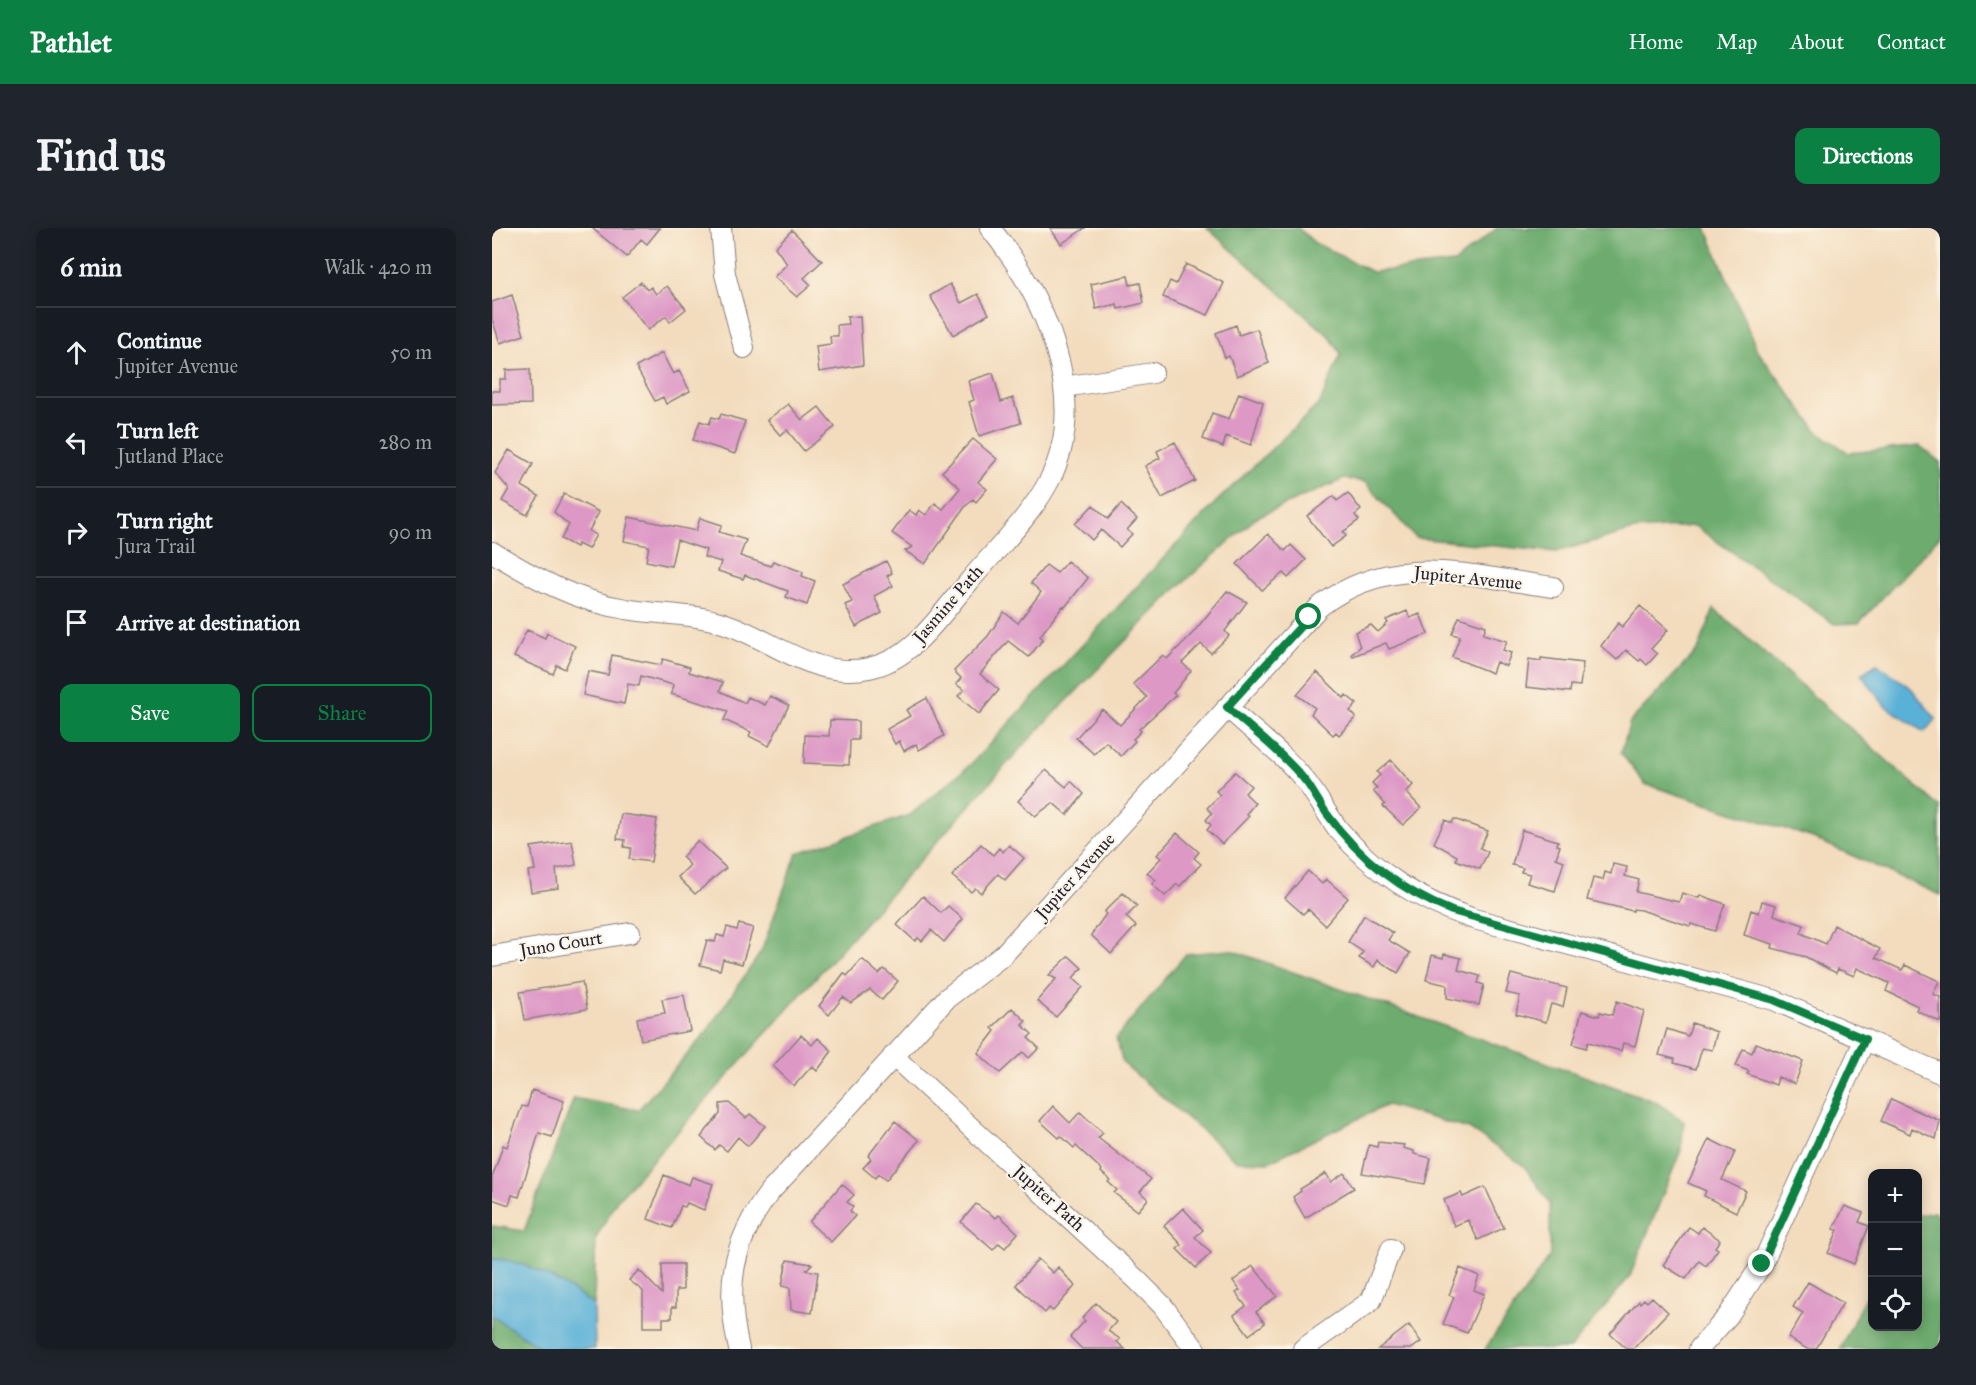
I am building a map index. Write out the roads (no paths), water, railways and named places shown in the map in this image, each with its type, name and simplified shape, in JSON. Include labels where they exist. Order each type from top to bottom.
[{"type":"street","points":[[721,228],[725,274],[744,348]]},
{"type":"street","name":"Jasmine Path","points":[[492,552],[539,580],[579,598],[627,609],[690,615],[725,623],[758,636],[806,663],[824,669],[842,671],[879,665],[895,658],[916,643],[1041,493],[1055,466],[1064,435],[1064,387],[1058,359],[1042,313],[1020,270],[990,228]]},
{"type":"street","points":[[1064,387],[1153,373]]},
{"type":"street","name":"Jupiter Avenue","points":[[740,1349],[731,1315],[731,1283],[737,1251],[749,1222],[769,1193],[947,998],[1002,956],[1319,607],[1335,595],[1365,580],[1382,574],[1416,571],[1553,587]]},
{"type":"street","points":[[1227,707],[1290,765],[1307,784],[1340,830],[1373,865],[1391,880],[1431,903],[1474,918],[1774,1000],[1940,1073]]},
{"type":"street","name":"Juno Court","points":[[492,956],[630,933]]},
{"type":"street","points":[[1699,1349],[1728,1316],[1762,1264],[1865,1039]]},
{"type":"street","name":"Jupiter Path","points":[[893,1056],[1136,1279],[1162,1305],[1196,1349]]},
{"type":"street","points":[[1303,1349],[1371,1301],[1391,1249]]},
{"type":"water","points":[[1877,664],[1911,688],[1936,719],[1924,732],[1885,706],[1861,674]]},
{"type":"water","points":[[492,1259],[506,1260],[546,1275],[594,1305],[595,1349],[542,1349],[492,1316]]}]
